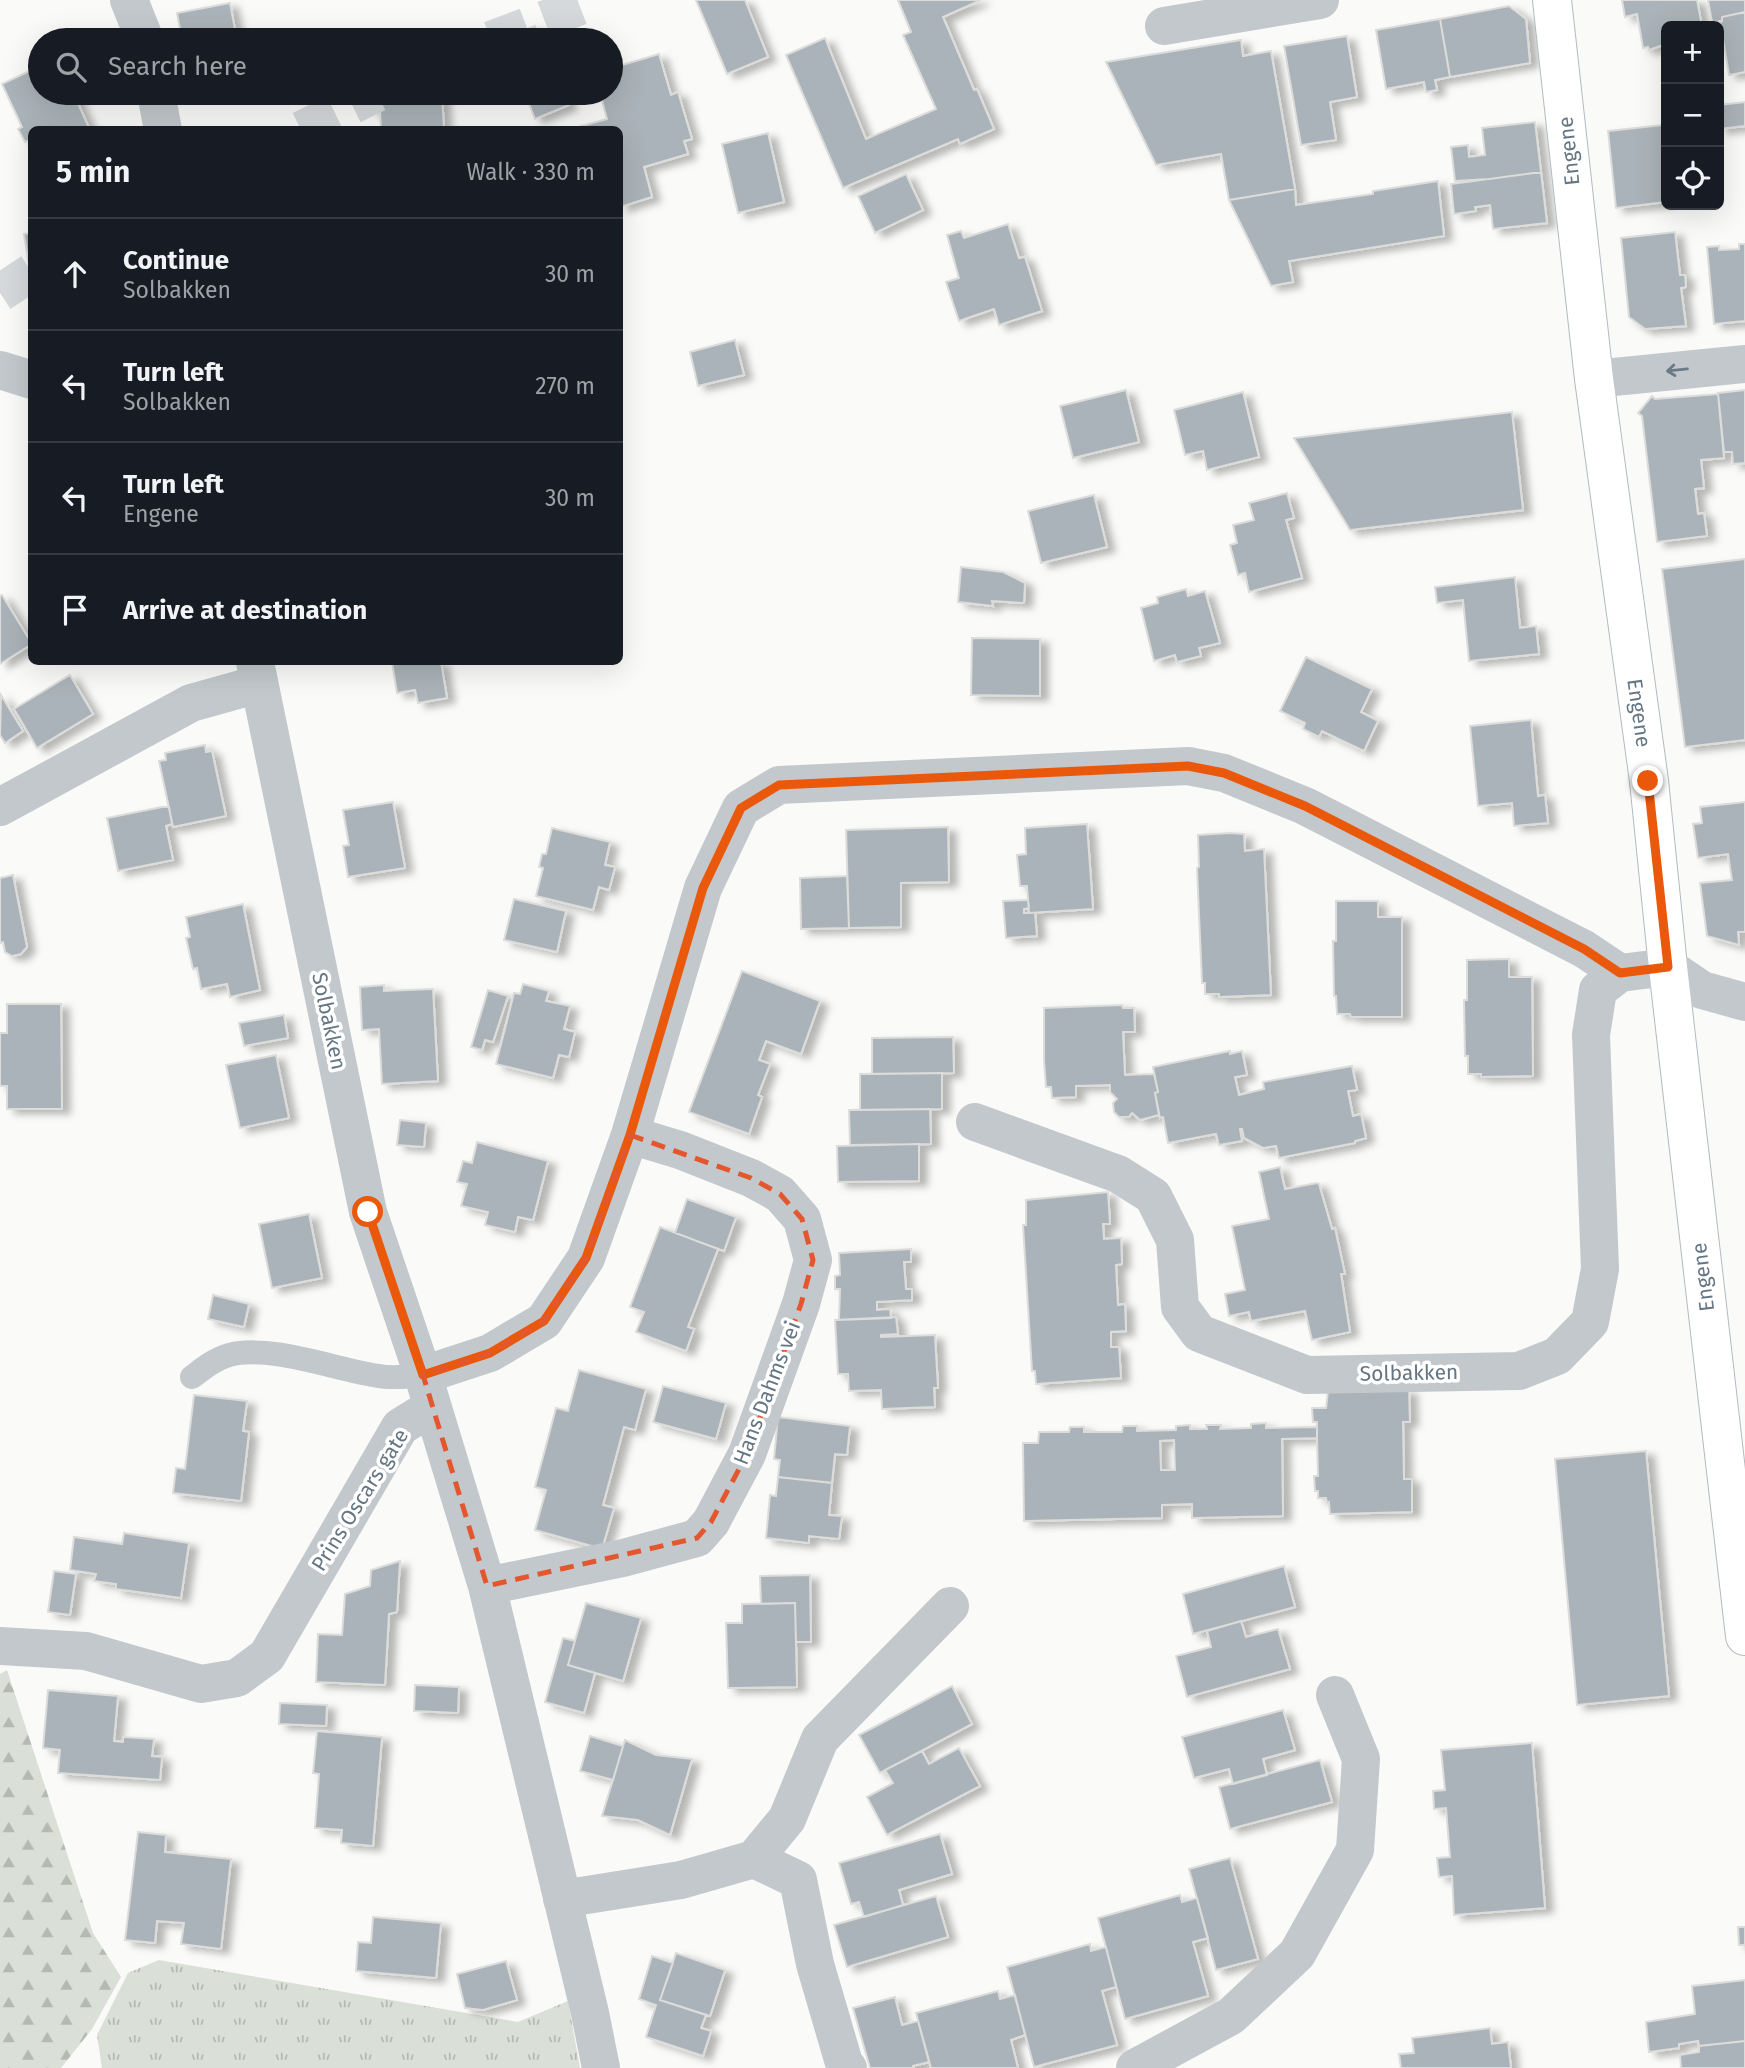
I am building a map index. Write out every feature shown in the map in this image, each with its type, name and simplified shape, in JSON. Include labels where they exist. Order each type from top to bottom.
[{"type":"main road","name":"Engene","points":[[1552,0],[1594,379],[1648,781],[1745,1636]]},
{"type":"street","points":[[129,0],[140,28]]},
{"type":"street","points":[[1164,26],[1320,0]]},
{"type":"street","points":[[158,105],[162,126]]},
{"type":"street","points":[[1594,379],[1745,364]]},
{"type":"street","points":[[0,370],[28,379]]},
{"type":"street","points":[[0,807],[191,704],[257,673]]},
{"type":"street","name":"Solbakken","points":[[257,673],[368,1212],[428,1391]]},
{"type":"street","points":[[428,1391],[544,1321],[586,1258],[630,1135],[703,888],[741,808],[779,785],[1188,766],[1224,773],[1317,812],[1584,949],[1620,973],[1668,967],[1702,990],[1745,1002]]},
{"type":"street","name":"Solbakken","points":[[975,1122],[1118,1174],[1153,1196],[1175,1240],[1180,1307],[1199,1333],[1307,1375],[1519,1371],[1557,1356],[1590,1322],[1600,1269],[1591,1035],[1598,990],[1620,973]]},
{"type":"street","name":"Hans Dahms vei","points":[[486,1586],[624,1558],[696,1538],[711,1522],[747,1454],[801,1304],[813,1260],[802,1219],[780,1194],[751,1178],[680,1150],[630,1135]]},
{"type":"street","name":"Prins Oscars gate","points":[[428,1391],[486,1586],[601,2068]]},
{"type":"street","name":"Prins Oscars gate","points":[[0,1646],[86,1651],[201,1684],[237,1678],[267,1656],[400,1427],[428,1391]]},
{"type":"street","points":[[562,1899],[681,1881],[754,1859],[787,1819],[820,1739],[950,1606]]},
{"type":"street","points":[[1135,2068],[1231,2016],[1297,1954],[1355,1850],[1361,1759],[1335,1695]]},
{"type":"street","points":[[754,1859],[798,1880],[815,1965],[844,2063],[848,2068]]},
{"type":"lane","points":[[192,1377],[212,1362],[228,1355],[248,1352],[276,1355],[383,1377],[428,1391]]},
{"type":"highlighted area","points":[[630,1135],[751,1178],[780,1194],[802,1219],[813,1260],[801,1304],[747,1454],[711,1522],[697,1538],[487,1586],[423,1375],[490,1353],[544,1321],[586,1258]]},
{"type":"green space","points":[[7,1670],[93,1933],[121,1977],[92,2029],[61,2068],[0,2068],[0,1674]]},
{"type":"green space","points":[[159,1960],[518,2022],[568,2001],[580,2068],[102,2068],[97,2035],[128,1973]]},
{"type":"building","points":[[696,0],[745,0],[768,57],[727,74]]},
{"type":"building","points":[[898,0],[981,0],[943,17],[994,129],[960,144],[958,139],[843,188],[786,55],[825,38],[866,139],[936,109],[903,35],[911,32]]},
{"type":"building","points":[[1622,0],[1697,0],[1701,21],[1661,21],[1661,46],[1649,50],[1648,47],[1643,48],[1637,14],[1625,17]]},
{"type":"building","points":[[1708,0],[1745,0],[1745,12],[1722,17],[1722,21],[1712,21]]},
{"type":"building","points":[[230,3],[235,28],[180,28],[177,13]]},
{"type":"building","points":[[1509,6],[1526,19],[1530,63],[1450,77],[1440,19]]},
{"type":"building","points":[[1745,12],[1745,72],[1729,75],[1722,17]]},
{"type":"building","points":[[1440,19],[1450,77],[1435,80],[1437,90],[1426,92],[1424,82],[1386,89],[1376,30]]},
{"type":"building","points":[[1347,36],[1357,97],[1330,102],[1336,140],[1301,145],[1284,46]]},
{"type":"building","points":[[1241,40],[1243,56],[1271,51],[1295,189],[1229,200],[1221,154],[1156,165],[1106,62]]},
{"type":"building","points":[[659,54],[671,95],[678,92],[692,139],[684,141],[688,154],[644,167],[652,197],[623,206],[623,126],[582,126],[607,119],[603,105],[623,105],[623,65]]},
{"type":"building","points":[[28,72],[28,105],[79,105],[88,126],[28,126],[28,141],[25,142],[18,129],[22,127],[2,84]]},
{"type":"building","points":[[1745,102],[1745,126],[1724,128],[1724,104]]},
{"type":"building","points":[[371,105],[443,105],[444,126],[381,126],[380,111],[372,112]]},
{"type":"building","points":[[530,105],[569,105],[535,119]]},
{"type":"building","points":[[1535,122],[1541,172],[1455,181],[1451,147],[1468,145],[1469,157],[1485,155],[1482,128]]},
{"type":"building","points":[[1661,125],[1661,203],[1616,208],[1608,131]]},
{"type":"building","points":[[768,133],[784,202],[738,213],[722,144]]},
{"type":"building","points":[[1541,172],[1547,223],[1493,229],[1490,205],[1475,207],[1476,211],[1454,214],[1451,184]]},
{"type":"building","points":[[906,174],[923,210],[875,233],[858,196]]},
{"type":"building","points":[[1438,181],[1444,236],[1289,261],[1293,282],[1271,286],[1229,200],[1295,189],[1296,205]]},
{"type":"building","points":[[1008,224],[1019,258],[1025,257],[1042,311],[999,325],[994,309],[959,321],[946,282],[959,278],[947,235],[961,231],[964,238]]},
{"type":"building","points":[[1675,232],[1680,275],[1685,275],[1686,287],[1681,288],[1686,326],[1645,329],[1629,317],[1621,238]]},
{"type":"building","points":[[24,234],[28,234],[28,259]]},
{"type":"building","points":[[1739,244],[1745,244],[1745,321],[1714,324],[1707,247],[1719,246],[1719,250],[1739,249]]},
{"type":"building","points":[[735,340],[744,375],[698,386],[690,352]]},
{"type":"building","points":[[1126,390],[1139,442],[1073,458],[1060,406]]},
{"type":"building","points":[[1745,390],[1745,463],[1733,464],[1732,452],[1724,452],[1718,393]]},
{"type":"building","points":[[1243,392],[1259,457],[1207,470],[1203,451],[1185,455],[1174,410]]},
{"type":"building","points":[[1718,394],[1724,458],[1701,460],[1704,488],[1695,489],[1698,514],[1704,513],[1707,536],[1657,542],[1642,416],[1638,413],[1652,396],[1655,399]]},
{"type":"building","points":[[1512,412],[1523,510],[1350,530],[1294,438]]},
{"type":"building","points":[[1287,493],[1294,518],[1286,520],[1302,578],[1249,592],[1245,573],[1238,575],[1230,545],[1237,543],[1233,525],[1254,520],[1249,503]]},
{"type":"building","points":[[1094,495],[1107,547],[1041,563],[1028,511]]},
{"type":"building","points":[[1745,559],[1745,740],[1685,747],[1662,569]]},
{"type":"building","points":[[961,567],[1003,572],[1025,583],[1024,603],[992,601],[993,606],[958,602]]},
{"type":"building","points":[[1515,577],[1520,628],[1536,626],[1539,654],[1469,661],[1463,600],[1437,603],[1435,587]]},
{"type":"building","points":[[1186,589],[1188,596],[1205,591],[1220,643],[1199,648],[1201,656],[1177,662],[1175,655],[1154,661],[1141,608],[1158,603],[1157,597]]},
{"type":"building","points":[[2,595],[28,637],[28,646],[0,664]]},
{"type":"building","points":[[972,638],[1040,639],[1040,696],[971,695]]},
{"type":"building","points":[[1306,657],[1372,689],[1361,712],[1378,721],[1364,751],[1322,731],[1319,737],[1303,729],[1305,723],[1280,711]]},
{"type":"building","points":[[392,665],[442,665],[447,698],[418,703],[415,690],[397,693]]},
{"type":"building","points":[[70,675],[93,714],[37,748],[14,709]]},
{"type":"building","points":[[1,695],[23,731],[5,743],[0,735]]},
{"type":"building","points":[[1531,720],[1538,796],[1545,795],[1548,823],[1514,826],[1512,803],[1478,806],[1470,726]]},
{"type":"building","points":[[205,745],[206,752],[212,751],[226,816],[173,827],[159,761],[166,760],[165,753]]},
{"type":"building","points":[[393,802],[405,868],[348,877],[343,846],[349,845],[343,810]]},
{"type":"building","points":[[1745,802],[1745,932],[1738,932],[1739,945],[1707,936],[1700,883],[1732,880],[1728,854],[1698,858],[1693,824],[1702,823],[1700,807]]},
{"type":"building","points":[[169,807],[172,824],[166,826],[173,860],[118,871],[107,818]]},
{"type":"building","points":[[1087,824],[1093,909],[1029,913],[1027,886],[1020,886],[1017,855],[1026,854],[1025,828]]},
{"type":"building","points":[[948,827],[949,882],[901,883],[901,927],[849,928],[846,830]]},
{"type":"building","points":[[552,828],[610,842],[605,865],[615,867],[609,890],[599,887],[593,910],[536,896],[543,868],[539,867],[542,854],[546,854]]},
{"type":"building","points":[[1244,834],[1245,851],[1264,849],[1271,995],[1219,997],[1219,994],[1205,994],[1205,983],[1202,983],[1198,835]]},
{"type":"building","points":[[13,875],[27,947],[21,954],[12,956],[5,952],[3,942],[0,943],[0,878]]},
{"type":"building","points":[[847,876],[849,928],[801,929],[800,878]]},
{"type":"building","points":[[514,899],[566,911],[557,952],[504,940]]},
{"type":"building","points":[[1028,900],[1029,908],[1024,909],[1024,913],[1035,913],[1037,936],[1006,938],[1003,901]]},
{"type":"building","points":[[1336,901],[1378,901],[1378,917],[1402,917],[1402,1017],[1351,1017],[1350,1014],[1337,1014],[1333,941],[1336,941]]},
{"type":"building","points":[[243,904],[260,990],[230,997],[227,984],[201,989],[186,938],[190,937],[186,917]]},
{"type":"building","points":[[1509,959],[1509,977],[1532,977],[1533,1076],[1481,1077],[1481,1074],[1468,1074],[1464,1000],[1467,1000],[1467,960]]},
{"type":"building","points":[[742,971],[820,1001],[801,1054],[766,1041],[759,1060],[770,1064],[758,1095],[762,1097],[749,1134],[689,1112]]},
{"type":"building","points":[[523,984],[549,991],[546,1001],[570,1006],[564,1029],[575,1032],[569,1057],[559,1055],[553,1078],[496,1064],[514,993],[520,994]]},
{"type":"building","points":[[384,985],[384,991],[433,989],[438,1081],[382,1084],[379,1029],[362,1030],[360,987]]},
{"type":"building","points":[[488,990],[508,996],[493,1042],[485,1040],[482,1050],[471,1047]]},
{"type":"building","points":[[7,1004],[61,1004],[62,1109],[7,1109],[7,1086],[0,1086],[0,1033],[7,1033]]},
{"type":"building","points":[[1122,1005],[1123,1008],[1134,1008],[1135,1032],[1123,1032],[1125,1075],[1154,1074],[1159,1115],[1140,1120],[1132,1113],[1129,1117],[1119,1117],[1114,1112],[1113,1103],[1117,1099],[1110,1092],[1110,1085],[1076,1086],[1076,1097],[1052,1098],[1051,1087],[1046,1087],[1044,1008]]},
{"type":"building","points":[[284,1015],[288,1038],[244,1046],[239,1023]]},
{"type":"building","points":[[953,1037],[954,1073],[872,1074],[872,1038]]},
{"type":"building","points":[[1230,1051],[1230,1054],[1242,1051],[1247,1075],[1235,1077],[1239,1095],[1264,1089],[1263,1082],[1352,1066],[1357,1090],[1348,1091],[1353,1116],[1361,1114],[1366,1138],[1355,1143],[1279,1158],[1276,1146],[1263,1148],[1244,1138],[1242,1129],[1242,1141],[1219,1145],[1216,1134],[1168,1143],[1155,1093],[1158,1092],[1153,1067]]},
{"type":"building","points":[[276,1055],[289,1118],[240,1128],[226,1065]]},
{"type":"building","points":[[942,1073],[942,1109],[860,1110],[860,1074]]},
{"type":"building","points":[[930,1109],[931,1144],[850,1145],[849,1110]]},
{"type":"building","points":[[400,1120],[426,1123],[424,1147],[397,1145]]},
{"type":"building","points":[[477,1142],[548,1161],[533,1220],[518,1217],[515,1232],[485,1225],[488,1212],[461,1206],[467,1184],[457,1182],[463,1161],[472,1163]]},
{"type":"building","points":[[919,1144],[919,1181],[838,1182],[837,1146]]},
{"type":"building","points":[[1280,1167],[1285,1189],[1319,1184],[1332,1229],[1335,1228],[1345,1274],[1341,1274],[1350,1332],[1312,1340],[1305,1311],[1251,1321],[1249,1312],[1229,1316],[1225,1294],[1245,1290],[1232,1226],[1269,1219],[1259,1172]]},
{"type":"building","points":[[1108,1192],[1110,1224],[1103,1224],[1104,1239],[1121,1238],[1122,1264],[1116,1265],[1118,1305],[1125,1304],[1126,1331],[1111,1332],[1111,1347],[1119,1347],[1121,1378],[1036,1384],[1035,1371],[1032,1371],[1023,1225],[1026,1225],[1026,1200]]},
{"type":"building","points":[[687,1199],[736,1217],[724,1251],[675,1233]]},
{"type":"building","points":[[309,1214],[322,1278],[272,1288],[259,1224]]},
{"type":"building","points":[[660,1227],[718,1249],[688,1327],[694,1329],[686,1351],[636,1332],[644,1312],[630,1307]]},
{"type":"building","points":[[911,1249],[911,1262],[904,1262],[906,1289],[912,1289],[912,1300],[877,1302],[877,1310],[890,1309],[891,1318],[839,1320],[840,1289],[835,1289],[835,1276],[840,1275],[839,1253]]},
{"type":"building","points":[[213,1295],[249,1304],[244,1327],[208,1319]]},
{"type":"building","points":[[896,1317],[898,1334],[881,1337],[935,1335],[938,1388],[934,1388],[935,1407],[882,1409],[881,1390],[849,1391],[848,1374],[838,1374],[835,1320]]},
{"type":"building","points":[[579,1370],[646,1389],[635,1430],[624,1427],[603,1505],[614,1508],[602,1549],[535,1530],[546,1490],[535,1487],[556,1408],[568,1411]]},
{"type":"building","points":[[663,1386],[726,1403],[716,1439],[653,1422]]},
{"type":"building","points":[[1409,1390],[1410,1422],[1403,1422],[1404,1479],[1412,1479],[1412,1512],[1330,1514],[1329,1502],[1327,1503],[1326,1498],[1318,1498],[1318,1491],[1315,1491],[1314,1476],[1318,1476],[1317,1422],[1313,1422],[1312,1408],[1326,1408],[1328,1391]]},
{"type":"building","points":[[194,1395],[247,1401],[243,1431],[249,1432],[241,1501],[173,1493],[176,1468],[185,1469]]},
{"type":"building","points":[[778,1417],[850,1426],[847,1455],[835,1454],[832,1483],[778,1477],[780,1460],[774,1459]]},
{"type":"building","points":[[1266,1423],[1266,1428],[1317,1427],[1317,1438],[1282,1439],[1283,1516],[1192,1518],[1192,1504],[1162,1505],[1162,1518],[1024,1521],[1023,1443],[1038,1443],[1039,1432],[1069,1432],[1070,1427],[1084,1427],[1084,1432],[1122,1432],[1123,1426],[1137,1426],[1137,1431],[1176,1430],[1176,1426],[1190,1425],[1190,1429],[1207,1429],[1206,1425],[1221,1425],[1220,1429],[1251,1428],[1251,1424]],"holes":[[[1174,1440],[1175,1470],[1161,1470],[1160,1441]]]},
{"type":"building","points":[[1646,1451],[1669,1696],[1577,1705],[1555,1459]]},
{"type":"building","points":[[778,1477],[832,1483],[829,1515],[842,1516],[839,1539],[809,1536],[809,1543],[766,1538],[770,1495],[776,1496]]},
{"type":"building","points":[[124,1533],[189,1543],[181,1598],[116,1589],[116,1584],[94,1581],[96,1574],[70,1570],[74,1537],[122,1544]]},
{"type":"building","points":[[400,1561],[397,1612],[389,1614],[385,1685],[316,1682],[318,1634],[342,1635],[345,1594],[370,1586],[371,1570]]},
{"type":"building","points":[[1284,1566],[1295,1607],[1193,1634],[1183,1594]]},
{"type":"building","points":[[54,1571],[76,1574],[70,1615],[48,1612]]},
{"type":"building","points":[[810,1575],[811,1642],[796,1642],[795,1603],[761,1604],[760,1576]]},
{"type":"building","points":[[586,1603],[641,1618],[623,1681],[568,1665]]},
{"type":"building","points":[[795,1603],[797,1687],[728,1688],[726,1623],[742,1623],[742,1604]]},
{"type":"building","points":[[1241,1621],[1246,1637],[1278,1629],[1290,1669],[1187,1697],[1176,1656],[1211,1647],[1207,1631]]},
{"type":"building","points":[[563,1638],[575,1641],[568,1665],[595,1673],[584,1713],[545,1702]]},
{"type":"building","points":[[415,1685],[459,1687],[458,1713],[414,1711]]},
{"type":"building","points":[[952,1686],[972,1724],[880,1773],[859,1735]]},
{"type":"building","points":[[48,1690],[118,1696],[114,1741],[123,1742],[123,1737],[154,1739],[152,1756],[162,1757],[160,1780],[58,1773],[60,1750],[43,1748]]},
{"type":"building","points":[[280,1703],[327,1705],[326,1726],[279,1724]]},
{"type":"building","points":[[1283,1710],[1295,1750],[1263,1759],[1267,1775],[1233,1784],[1229,1769],[1194,1778],[1182,1737]]},
{"type":"building","points":[[317,1731],[382,1737],[373,1846],[341,1843],[342,1830],[315,1828],[319,1774],[313,1773]]},
{"type":"building","points":[[590,1736],[623,1746],[613,1780],[580,1771]]},
{"type":"building","points":[[625,1740],[656,1755],[692,1759],[670,1835],[638,1820],[602,1816]]},
{"type":"building","points":[[1532,1743],[1545,1908],[1454,1915],[1452,1876],[1439,1877],[1437,1858],[1450,1857],[1446,1808],[1434,1809],[1433,1791],[1445,1790],[1441,1750]]},
{"type":"building","points":[[959,1748],[980,1786],[887,1835],[867,1797],[893,1783],[885,1770],[922,1751],[929,1764]]},
{"type":"building","points":[[1320,1760],[1332,1802],[1230,1829],[1219,1787]]},
{"type":"building","points":[[138,1832],[166,1835],[165,1852],[231,1859],[221,1949],[181,1944],[184,1923],[157,1921],[155,1943],[125,1940]]},
{"type":"building","points":[[940,1834],[952,1874],[899,1890],[903,1905],[864,1917],[859,1902],[851,1904],[839,1863]]},
{"type":"building","points":[[1230,1858],[1258,1959],[1216,1970],[1189,1869]]},
{"type":"building","points":[[1180,1895],[1182,1902],[1197,1898],[1208,1938],[1193,1942],[1208,1996],[1125,2019],[1098,1918]]},
{"type":"building","points":[[936,1896],[948,1937],[847,1967],[834,1925]]},
{"type":"building","points":[[373,1917],[441,1923],[436,1978],[356,1971],[358,1942],[371,1943]]},
{"type":"building","points":[[1738,1927],[1745,1927],[1745,1945],[1739,1945]]},
{"type":"building","points":[[1090,1944],[1091,1951],[1106,1947],[1116,1987],[1102,1991],[1117,2045],[1034,2067],[1007,1967]]},
{"type":"building","points":[[676,1953],[725,1970],[710,2016],[660,2000]]},
{"type":"building","points":[[652,1956],[673,1963],[660,2000],[706,2015],[701,2028],[711,2031],[703,2056],[646,2037],[656,2005],[639,1999]]},
{"type":"building","points":[[506,1961],[517,2000],[483,2010],[465,2008],[457,1974]]},
{"type":"building","points":[[1745,1980],[1745,2041],[1699,2046],[1698,2041],[1679,2044],[1679,2048],[1649,2052],[1646,2022],[1695,2014],[1692,1986]]},
{"type":"building","points":[[998,1991],[1000,1999],[1015,1995],[1025,2035],[1011,2040],[1018,2068],[931,2068],[916,2013]]},
{"type":"building","points":[[895,1997],[902,2025],[918,2021],[929,2062],[913,2066],[914,2068],[870,2068],[853,2008]]},
{"type":"building","points":[[1490,2028],[1492,2044],[1508,2042],[1511,2068],[1401,2068],[1399,2054],[1414,2053],[1412,2038]]},
{"type":"building","points":[[1745,2041],[1745,2068],[1681,2068],[1680,2055],[1699,2052],[1699,2046]]},
{"type":"tunnel","points":[[522,28],[596,0]]},
{"type":"tunnel","points":[[309,126],[352,105]]},
{"type":"tunnel","points":[[0,293],[28,275]]},
{"type":"route","points":[[368,1212],[423,1375],[490,1353],[544,1321],[586,1258],[630,1135],[703,888],[741,808],[779,785],[1188,766],[1224,773],[1305,806],[1584,949],[1620,973],[1668,967],[1648,781]]}]
